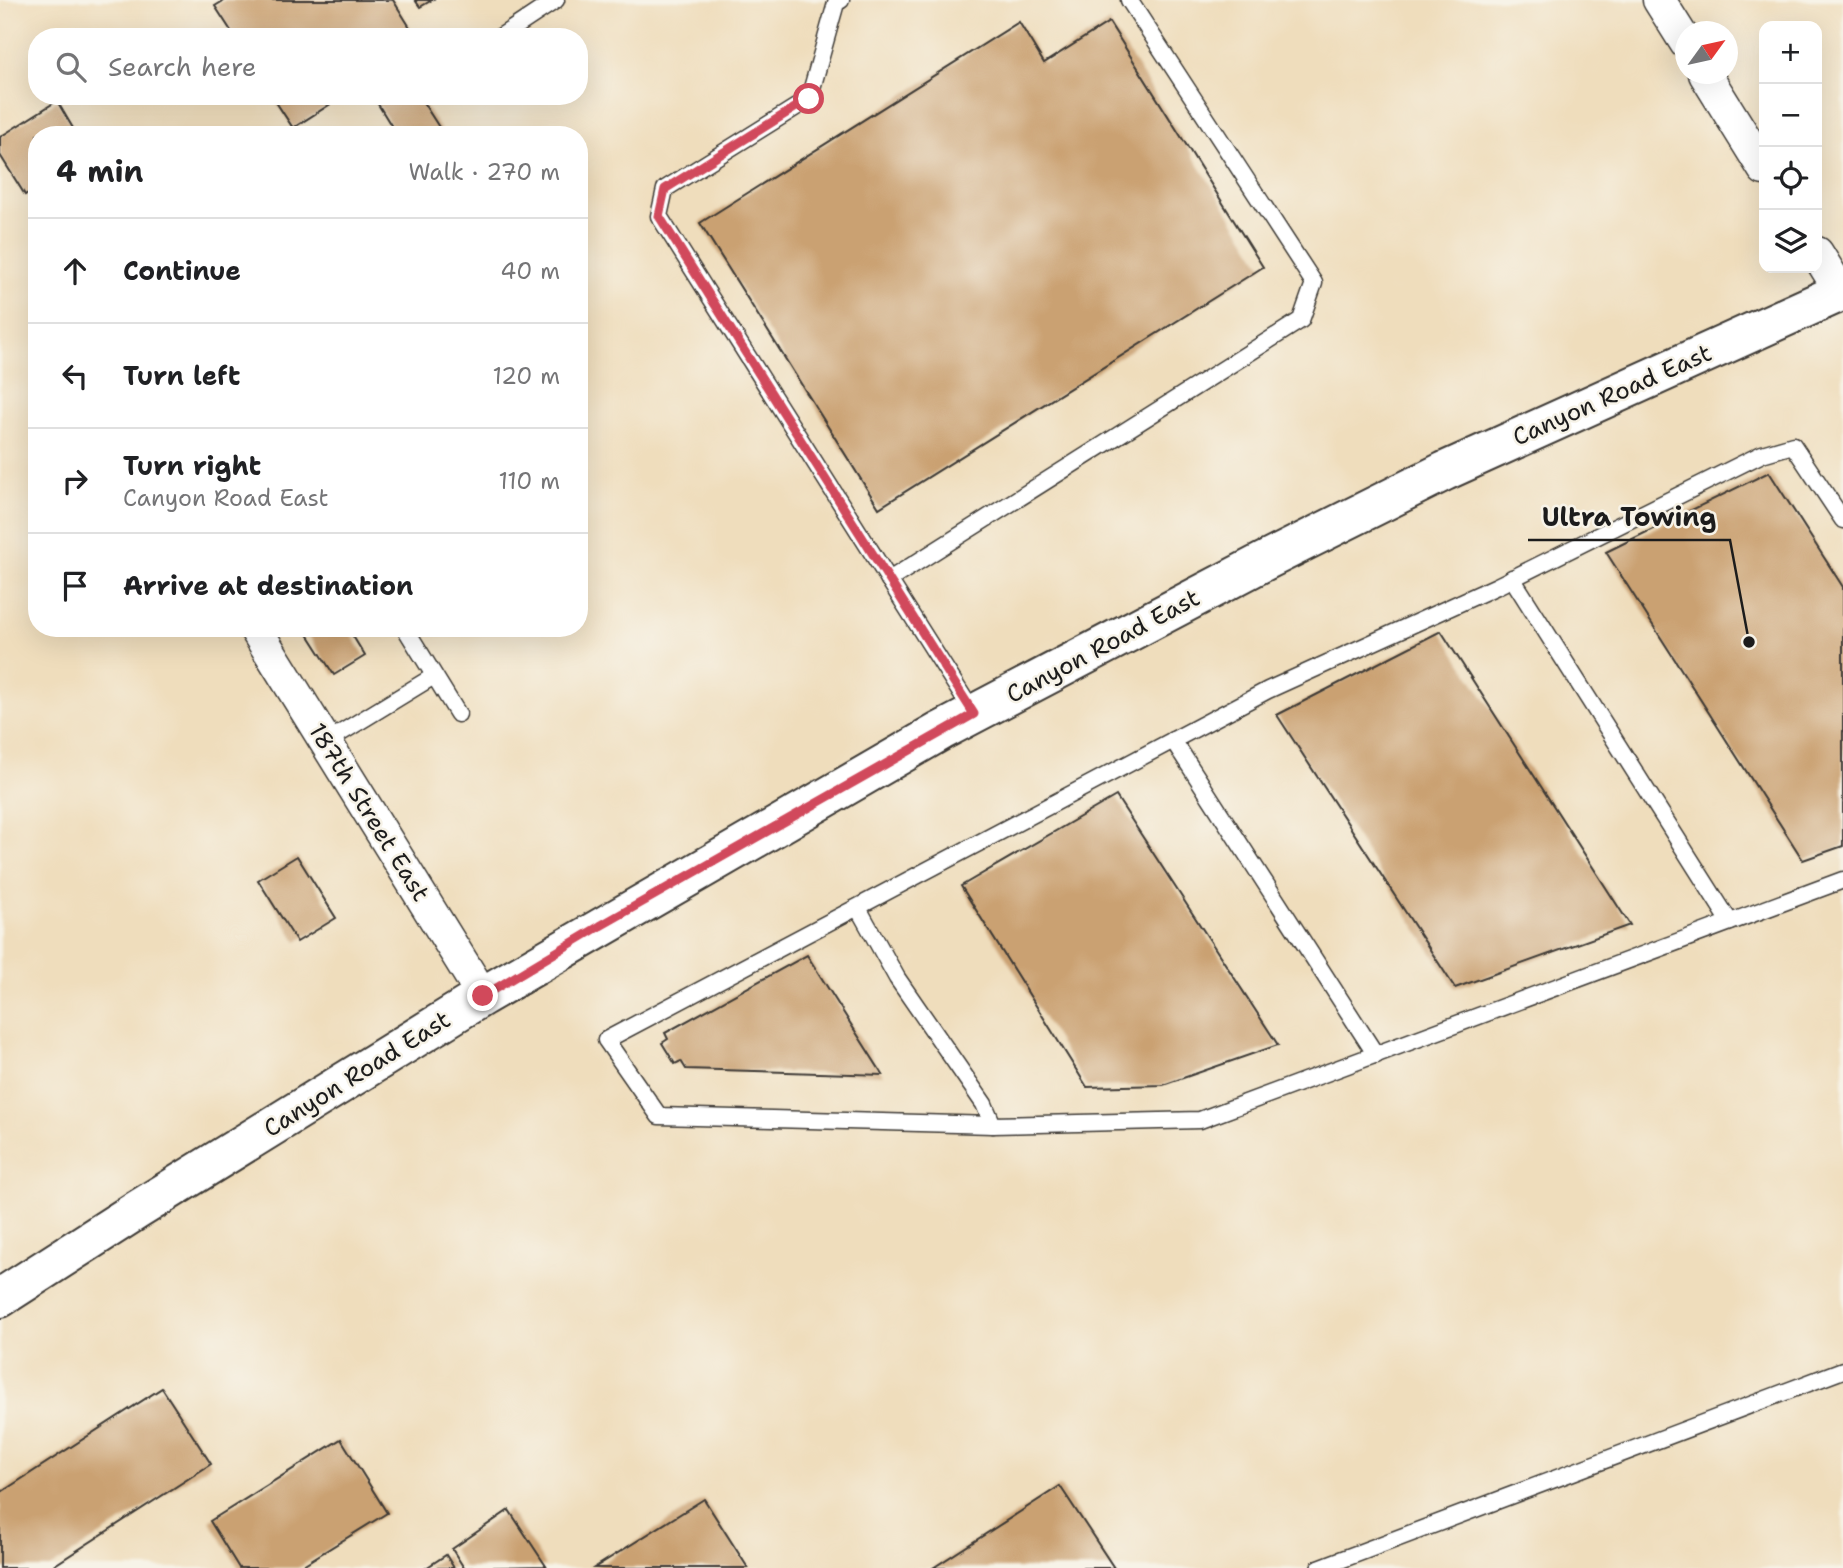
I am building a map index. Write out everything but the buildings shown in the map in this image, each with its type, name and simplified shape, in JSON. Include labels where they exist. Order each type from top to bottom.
[{"type":"main road","name":"Canyon Road East","points":[[0,1298],[483,996],[611,920],[974,714],[1263,562],[1445,471],[1842,292]]},
{"type":"street","points":[[1659,0],[1675,26]]},
{"type":"street","points":[[1710,84],[1759,161]]},
{"type":"street","points":[[1822,261],[1842,292]]},
{"type":"street","name":"187th Street East","points":[[261,637],[483,996]]},
{"type":"lane","points":[[514,28],[556,0]]},
{"type":"lane","points":[[841,0],[836,3],[809,99],[665,189],[659,216],[974,714]]},
{"type":"lane","points":[[889,580],[1301,320],[1314,283],[1129,0]]},
{"type":"lane","points":[[1843,520],[1794,445],[1762,454],[1512,578],[1268,690],[606,1040],[659,1116],[993,1125],[1200,1120],[1843,880]]},
{"type":"lane","points":[[1512,578],[1730,922]]},
{"type":"lane","points":[[411,637],[458,714]]},
{"type":"lane","points":[[326,742],[435,676]]},
{"type":"lane","points":[[1173,740],[1376,1055]]},
{"type":"lane","points":[[858,908],[897,978],[984,1104],[993,1125]]},
{"type":"lane","points":[[1319,1568],[1843,1370]]},
{"type":"place","name":"Ultra Towing","points":[[1749,642]]},
{"type":"route","points":[[483,996],[600,926],[974,714],[659,216],[665,189],[809,99]]}]
